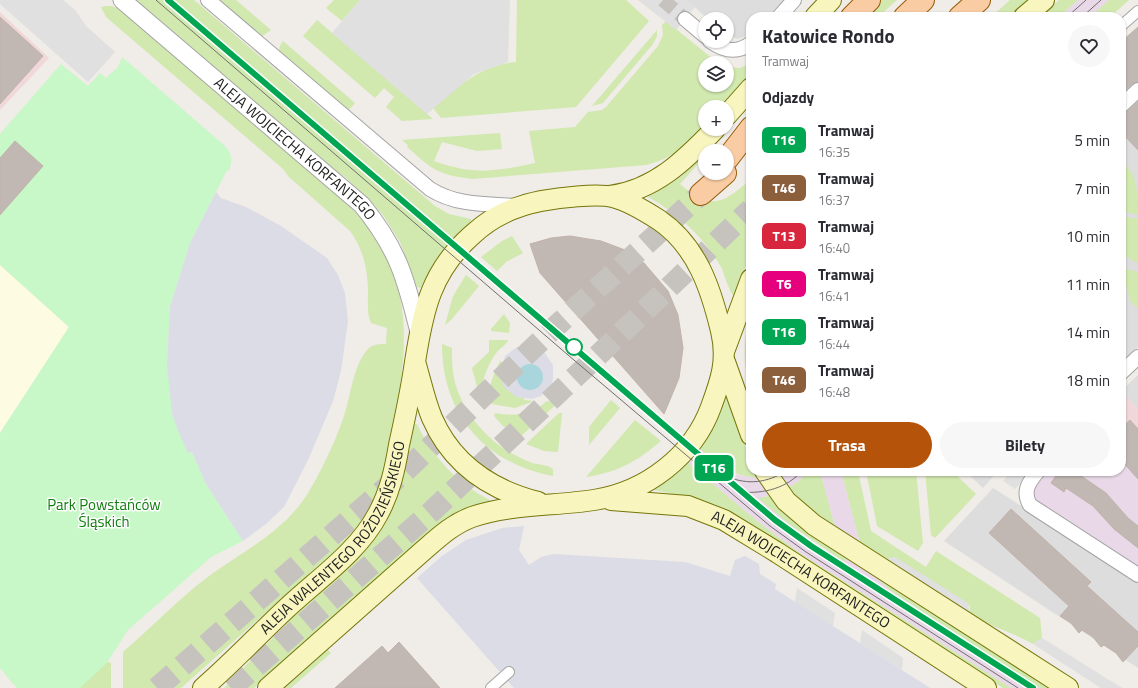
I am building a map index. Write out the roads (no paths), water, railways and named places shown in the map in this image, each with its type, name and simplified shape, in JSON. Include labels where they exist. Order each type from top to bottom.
[{"type":"main road","points":[[820,12],[831,0]]},
{"type":"main road","points":[[857,12],[869,0]]},
{"type":"main road","points":[[910,12],[923,0]]},
{"type":"main road","points":[[966,12],[979,0]]},
{"type":"main road","points":[[1030,12],[1044,0]]},
{"type":"main road","points":[[734,107],[746,94]]},
{"type":"main road","points":[[734,150],[746,134]]},
{"type":"main road","name":"ALEJA WALENTEGO ROŹDZIEŃSKIEGO","points":[[203,688],[356,544],[377,516],[387,496],[394,471],[419,332],[433,285],[452,254],[480,228],[495,218],[520,206],[547,200],[610,196],[623,194],[640,188],[664,176],[681,163],[708,136]]},
{"type":"main road","points":[[734,165],[746,155]]},
{"type":"main road","points":[[711,180],[701,194],[717,180]]},
{"type":"main road","points":[[610,196],[643,210],[660,221],[687,246],[700,266],[714,302],[725,355],[746,420]]},
{"type":"main road","points":[[268,688],[447,530],[459,522],[481,514],[546,504],[596,500],[617,494],[654,478],[684,453],[709,414],[725,355],[746,294]]},
{"type":"main road","points":[[415,361],[432,416],[441,435],[461,460],[482,478],[504,492],[546,504]]},
{"type":"main road","points":[[769,476],[786,501],[814,525],[1068,688]]},
{"type":"main road","name":"ALEJA WOJCIECHA KORFANTEGO","points":[[596,500],[688,506],[724,520],[778,553],[986,688]]},
{"type":"street","name":"ALEJA WOJCIECHA KORFANTEGO","points":[[122,0],[362,205],[377,223],[397,257],[405,277],[419,332]]},
{"type":"street","points":[[208,0],[430,189],[454,201],[483,205],[520,206]]},
{"type":"street","points":[[783,12],[794,0]]},
{"type":"street","points":[[1126,22],[1138,11]]},
{"type":"street","points":[[685,19],[698,30]]},
{"type":"street","points":[[720,48],[734,51],[746,47]]},
{"type":"street","points":[[1126,101],[1138,90]]},
{"type":"street","points":[[1126,368],[1138,357]]},
{"type":"street","points":[[1034,476],[1026,488],[1026,499],[1030,505],[1138,576]]},
{"type":"street","points":[[491,688],[509,672]]},
{"type":"water","points":[[530,364],[539,368],[543,377],[539,386],[530,390],[521,386],[517,377],[521,368]]},
{"type":"tunnel","points":[[663,0],[685,19]]},
{"type":"tunnel","points":[[157,688],[403,473],[554,328],[701,194]]},
{"type":"tunnel","points":[[231,688],[430,513],[746,214]]},
{"type":"tram line","points":[[156,0],[568,355],[770,526],[806,552],[1018,688]]},
{"type":"tram line","points":[[168,0],[775,520],[811,546],[1033,688]]},
{"type":"tram line","name":"T16","points":[[168,0],[760,508],[790,532],[903,606],[1033,688]]},
{"type":"tram line","points":[[1073,12],[1086,0]]},
{"type":"tram line","points":[[1088,12],[1101,0]]},
{"type":"tram line","points":[[728,477],[735,480],[757,482],[777,476]]},
{"type":"tram line","points":[[742,492],[759,492],[775,489],[797,476]]},
{"type":"park label","name":"Park Powstańców Śląskich","points":[[104,514]]}]
